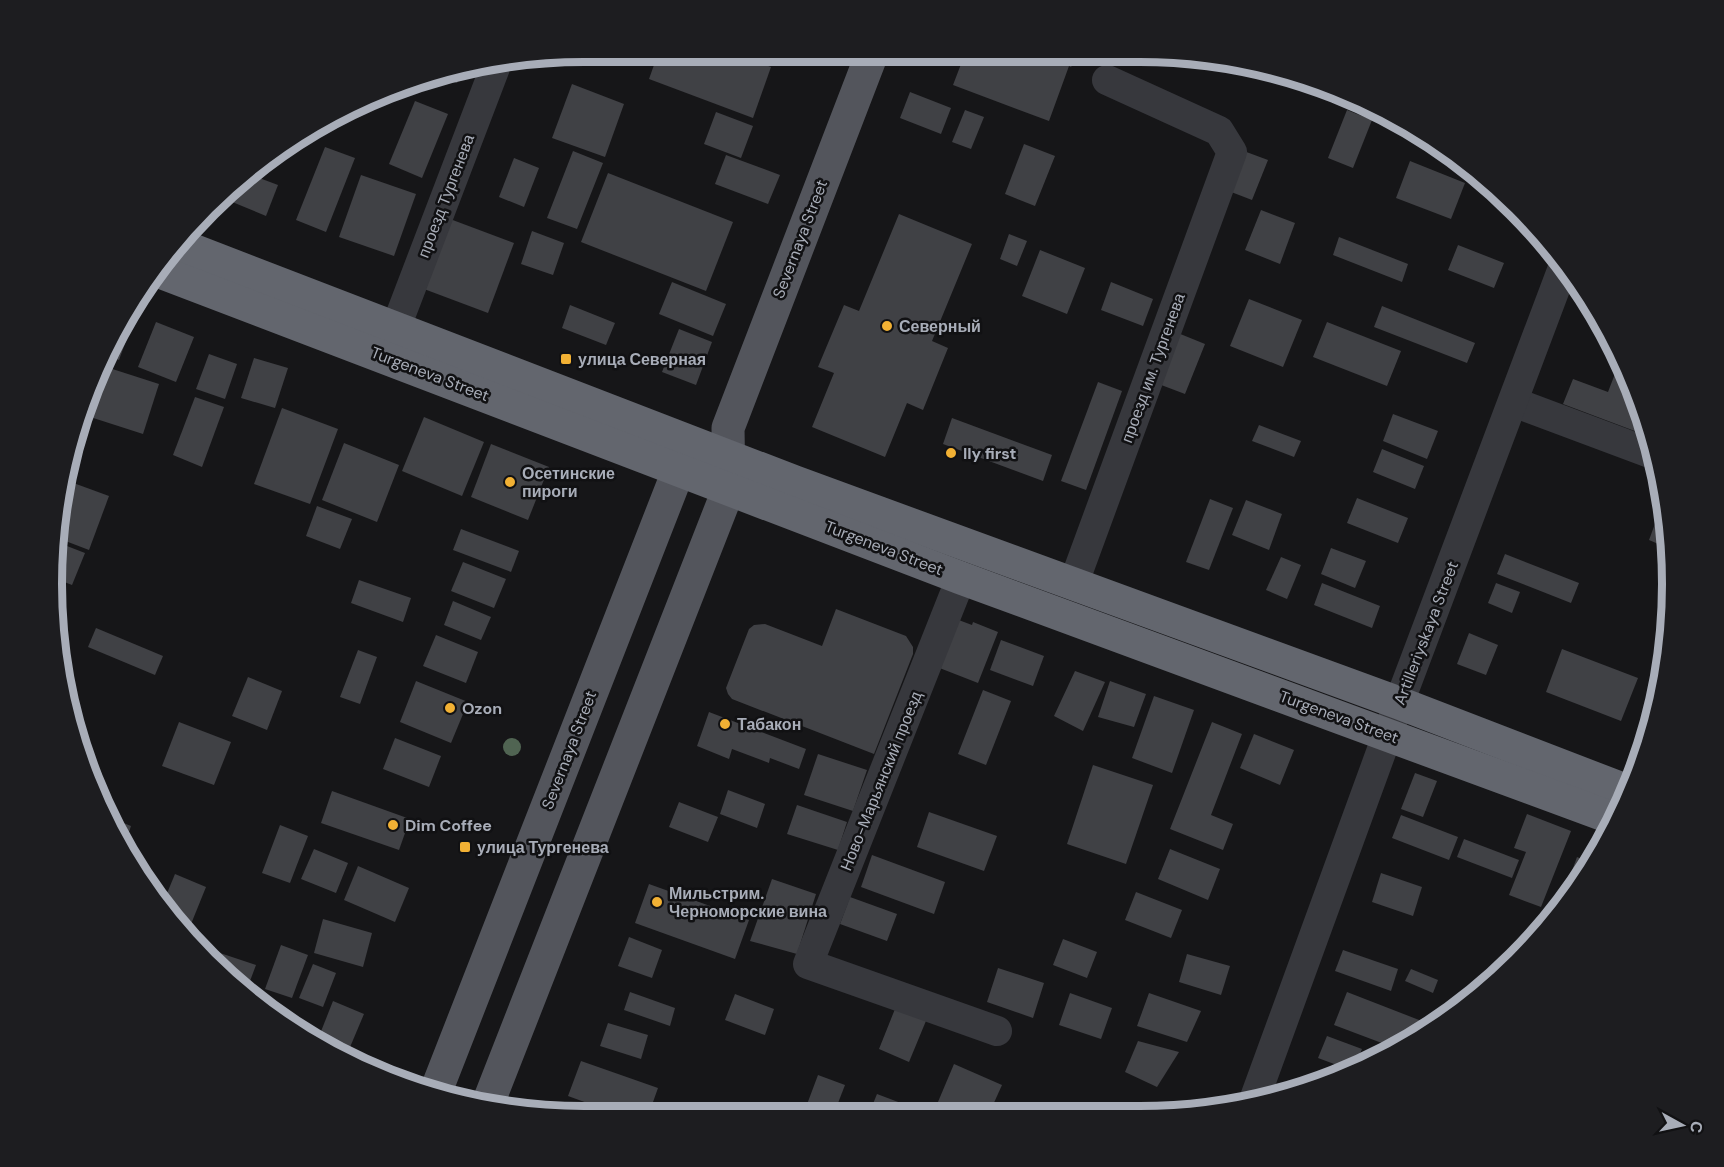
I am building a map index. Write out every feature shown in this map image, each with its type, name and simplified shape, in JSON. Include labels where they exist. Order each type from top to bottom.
[{"type":"highway","name":"Turgeneva Street","points":[[185,247],[723,455],[1399,703],[1621,788]]},
{"type":"highway","name":"Turgeneva Street","points":[[164,273],[679,469],[723,455],[961,578],[1608,816]]},
{"type":"main road","name":"Severnaya Street","points":[[491,1097],[723,455],[869,62]]},
{"type":"main road","name":"Severnaya Street","points":[[438,1085],[679,469],[723,455]]},
{"type":"street","name":"проезд Тургенева","points":[[396,327],[494,70]]},
{"type":"street","name":"проезд им. Тургенева","points":[[1074,585],[1232,152],[1219,130],[1107,80]]},
{"type":"street","name":"Artilleriyskaya Street","points":[[1256,1092],[1561,274]]},
{"type":"street","points":[[1512,402],[1646,452]]},
{"type":"street","name":"Ново-Марьянский проезд","points":[[961,578],[807,964],[997,1031]]},
{"type":"building","points":[[655,62],[758,62],[771,67],[753,118],[649,79]]},
{"type":"building","points":[[962,62],[1074,62],[1071,67],[1069,66],[1049,121],[953,85]]},
{"type":"building","points":[[460,77],[457,83],[447,79]]},
{"type":"building","points":[[572,84],[624,104],[605,157],[552,138]]},
{"type":"building","points":[[910,92],[951,108],[941,134],[900,118]]},
{"type":"building","points":[[415,101],[448,114],[422,178],[389,164]]},
{"type":"building","points":[[965,110],[984,117],[971,149],[952,142]]},
{"type":"building","points":[[1347,110],[1372,120],[1353,168],[1328,158]]},
{"type":"building","points":[[716,112],[753,126],[741,158],[704,144]]},
{"type":"building","points":[[1024,144],[1055,156],[1035,206],[1005,194]]},
{"type":"building","points":[[325,147],[355,158],[326,232],[296,220]]},
{"type":"building","points":[[1241,150],[1268,160],[1252,200],[1226,190]]},
{"type":"building","points":[[573,151],[603,163],[577,229],[547,218]]},
{"type":"building","points":[[726,155],[780,175],[768,204],[715,184]]},
{"type":"building","points":[[514,158],[539,168],[524,207],[499,197]]},
{"type":"building","points":[[1410,161],[1465,183],[1451,219],[1396,198]]},
{"type":"building","points":[[608,173],[733,222],[706,291],[581,242]]},
{"type":"building","points":[[361,175],[416,194],[394,256],[339,237]]},
{"type":"building","points":[[256,177],[278,185],[266,216],[229,201]]},
{"type":"building","points":[[1261,210],[1295,223],[1280,264],[1245,250]]},
{"type":"building","name":"Северный","points":[[899,214],[972,244],[932,341],[948,348],[923,410],[907,403],[885,457],[812,427],[834,373],[818,367],[844,305],[859,311]]},
{"type":"building","points":[[450,219],[514,243],[488,313],[424,289]]},
{"type":"building","points":[[532,231],[564,243],[553,275],[521,264]]},
{"type":"building","points":[[1009,234],[1027,241],[1017,266],[1000,259]]},
{"type":"building","points":[[1339,237],[1408,264],[1402,282],[1333,255]]},
{"type":"building","points":[[1458,245],[1504,263],[1494,288],[1448,270]]},
{"type":"building","points":[[1040,250],[1085,268],[1067,314],[1022,296]]},
{"type":"building","points":[[672,282],[726,304],[713,336],[659,314]]},
{"type":"building","points":[[1111,282],[1153,299],[1143,326],[1101,310]]},
{"type":"building","points":[[1249,299],[1302,320],[1283,367],[1230,346]]},
{"type":"building","points":[[570,305],[615,323],[606,345],[562,328]]},
{"type":"building","points":[[1382,306],[1475,343],[1467,363],[1374,327]]},
{"type":"building","points":[[156,322],[194,337],[176,382],[138,367]]},
{"type":"building","points":[[1327,322],[1401,351],[1387,386],[1313,357]]},
{"type":"building","points":[[679,329],[712,342],[696,385],[662,372]]},
{"type":"building","points":[[1168,329],[1205,344],[1185,394],[1148,380]]},
{"type":"building","points":[[123,337],[127,338],[119,360],[113,358]]},
{"type":"building","points":[[209,354],[237,364],[225,399],[196,389]]},
{"type":"building","points":[[254,358],[288,368],[275,408],[241,398]]},
{"type":"building","points":[[108,368],[159,384],[143,434],[89,417]]},
{"type":"building","points":[[1617,370],[1640,433],[1563,404],[1573,379],[1608,392]]},
{"type":"building","points":[[1098,382],[1122,391],[1086,490],[1061,481]]},
{"type":"building","points":[[195,397],[224,407],[202,467],[173,455]]},
{"type":"building","points":[[282,408],[338,429],[310,504],[254,484]]},
{"type":"building","points":[[1393,414],[1438,431],[1427,459],[1383,441]]},
{"type":"building","points":[[424,417],[484,442],[462,496],[402,471]]},
{"type":"building","points":[[952,418],[1052,455],[1043,481],[943,444]]},
{"type":"building","points":[[1259,425],[1301,441],[1294,457],[1252,441]]},
{"type":"building","points":[[344,443],[399,465],[377,522],[322,500]]},
{"type":"building","name":"Осетинские пироги","points":[[491,444],[549,467],[528,520],[471,497]]},
{"type":"building","points":[[1382,449],[1424,466],[1415,489],[1373,472]]},
{"type":"building","points":[[72,482],[109,496],[89,550],[64,540]]},
{"type":"building","points":[[1357,498],[1408,518],[1398,543],[1347,523]]},
{"type":"building","points":[[1210,499],[1233,508],[1209,570],[1186,562]]},
{"type":"building","points":[[1246,500],[1282,514],[1269,550],[1232,535]]},
{"type":"building","points":[[317,506],[352,519],[340,549],[306,536]]},
{"type":"building","points":[[1658,516],[1661,545],[1649,540]]},
{"type":"building","points":[[461,529],[519,551],[511,572],[453,550]]},
{"type":"building","points":[[63,545],[85,553],[72,585],[62,581]]},
{"type":"building","points":[[1331,548],[1366,561],[1355,588],[1321,574]]},
{"type":"building","points":[[1505,554],[1579,583],[1571,603],[1497,574]]},
{"type":"building","points":[[1281,557],[1301,565],[1287,599],[1266,590]]},
{"type":"building","points":[[463,562],[506,579],[494,608],[451,591]]},
{"type":"building","points":[[359,580],[411,598],[403,622],[351,603]]},
{"type":"building","points":[[1322,583],[1380,606],[1372,628],[1314,605]]},
{"type":"building","points":[[1496,583],[1520,592],[1512,613],[1488,603]]},
{"type":"building","points":[[453,601],[491,617],[481,640],[444,625]]},
{"type":"building","points":[[836,609],[906,636],[913,647],[913,654],[874,754],[732,699],[726,688],[749,629],[754,625],[765,624],[822,646]]},
{"type":"building","points":[[956,619],[972,625],[973,622],[998,632],[978,683],[937,667]]},
{"type":"building","points":[[96,628],[163,656],[155,675],[88,647]]},
{"type":"building","points":[[1469,633],[1498,645],[1486,675],[1457,664]]},
{"type":"building","points":[[436,635],[478,652],[466,683],[423,666]]},
{"type":"building","points":[[1001,640],[1044,656],[1033,686],[990,670]]},
{"type":"building","points":[[1562,649],[1638,678],[1621,721],[1546,692]]},
{"type":"building","points":[[358,650],[377,657],[360,704],[340,697]]},
{"type":"building","points":[[1075,671],[1105,682],[1083,731],[1054,716]]},
{"type":"building","points":[[248,677],[282,691],[267,730],[232,716]]},
{"type":"building","points":[[416,681],[468,702],[451,743],[400,722]]},
{"type":"building","points":[[1110,681],[1146,694],[1134,727],[1098,717]]},
{"type":"building","points":[[983,690],[1011,701],[986,765],[958,754]]},
{"type":"building","points":[[1154,696],[1194,710],[1172,773],[1132,758]]},
{"type":"building","points":[[709,712],[806,749],[799,769],[770,758],[769,763],[732,749],[729,759],[697,746]]},
{"type":"building","points":[[179,722],[231,742],[214,785],[162,766]]},
{"type":"building","points":[[1212,722],[1242,734],[1211,815],[1233,824],[1223,850],[1170,829]]},
{"type":"building","points":[[1254,734],[1294,750],[1280,785],[1240,768]]},
{"type":"building","points":[[395,738],[441,756],[429,787],[383,769]]},
{"type":"building","points":[[818,754],[867,770],[853,811],[804,795]]},
{"type":"building","points":[[1093,765],[1153,785],[1126,864],[1067,844]]},
{"type":"building","points":[[1415,773],[1437,781],[1423,817],[1401,809]]},
{"type":"building","points":[[728,790],[765,804],[757,828],[720,814]]},
{"type":"building","points":[[332,791],[410,819],[399,850],[321,823]]},
{"type":"building","points":[[679,802],[718,817],[708,842],[669,827]]},
{"type":"building","points":[[797,805],[847,822],[838,850],[787,834]]},
{"type":"building","points":[[929,812],[997,836],[984,871],[917,847]]},
{"type":"building","points":[[1527,814],[1571,831],[1541,907],[1509,895],[1526,852],[1514,848]]},
{"type":"building","points":[[1401,815],[1458,837],[1449,860],[1392,838]]},
{"type":"building","points":[[119,821],[131,826],[127,837]]},
{"type":"building","points":[[280,825],[308,836],[290,883],[262,873]]},
{"type":"building","points":[[1464,839],[1519,860],[1512,878],[1457,857]]},
{"type":"building","points":[[314,849],[348,863],[336,893],[301,879]]},
{"type":"building","points":[[1170,849],[1220,869],[1208,900],[1158,879]]},
{"type":"building","points":[[872,855],[945,882],[934,914],[861,887]]},
{"type":"building","points":[[1577,857],[1584,860],[1575,874],[1567,885]]},
{"type":"building","points":[[358,866],[409,888],[395,922],[344,900]]},
{"type":"building","points":[[1381,873],[1422,887],[1413,916],[1372,902]]},
{"type":"building","points":[[175,874],[206,887],[190,927],[166,897]]},
{"type":"building","points":[[772,879],[816,894],[797,954],[750,941]]},
{"type":"building","points":[[649,884],[749,920],[735,959],[635,923]]},
{"type":"building","points":[[1136,892],[1182,910],[1171,938],[1125,920]]},
{"type":"building","points":[[850,897],[897,914],[887,941],[840,924]]},
{"type":"building","points":[[323,919],[372,933],[363,967],[314,953]]},
{"type":"building","points":[[629,937],[662,950],[652,978],[618,966]]},
{"type":"building","points":[[1063,939],[1097,952],[1087,978],[1053,965]]},
{"type":"building","points":[[281,945],[308,955],[292,998],[265,989]]},
{"type":"building","points":[[1343,950],[1398,969],[1391,991],[1335,971]]},
{"type":"building","points":[[220,953],[256,965],[249,984],[239,976],[218,957]]},
{"type":"building","points":[[1187,954],[1230,966],[1221,995],[1179,982]]},
{"type":"building","points":[[313,964],[336,973],[323,1007],[299,998]]},
{"type":"building","points":[[998,968],[1044,983],[1033,1018],[987,1002]]},
{"type":"building","points":[[1411,969],[1438,980],[1433,993],[1405,981]]},
{"type":"building","points":[[630,992],[675,1008],[670,1026],[624,1010]]},
{"type":"building","points":[[1347,992],[1424,1022],[1386,1044],[1334,1025]]},
{"type":"building","points":[[1070,993],[1112,1008],[1101,1039],[1059,1025]]},
{"type":"building","points":[[1149,993],[1201,1011],[1187,1042],[1137,1026]]},
{"type":"building","points":[[735,994],[774,1009],[765,1035],[725,1020]]},
{"type":"building","points":[[333,1001],[364,1014],[349,1050],[320,1035]]},
{"type":"building","points":[[897,1004],[928,1016],[909,1062],[879,1049]]},
{"type":"building","points":[[608,1023],[648,1035],[641,1059],[600,1046]]},
{"type":"building","points":[[1327,1036],[1362,1049],[1358,1058],[1340,1066],[1318,1058]]},
{"type":"building","points":[[1138,1041],[1179,1052],[1157,1087],[1125,1072]]},
{"type":"building","points":[[581,1061],[658,1088],[652,1106],[611,1104],[610,1106],[595,1106],[568,1096]]},
{"type":"building","points":[[954,1064],[1002,1085],[993,1106],[936,1106]]},
{"type":"building","points":[[818,1075],[845,1085],[837,1106],[806,1106]]},
{"type":"building","points":[[877,1094],[909,1106],[872,1106]]},
{"type":"place","name":"Северный","points":[[887,326]]},
{"type":"place","name":"улица Северная","points":[[566,359]]},
{"type":"place","name":"Ily first","points":[[951,453]]},
{"type":"place","name":"Осетинские пироги","points":[[510,482]]},
{"type":"place","name":"Ozon","points":[[450,708]]},
{"type":"place","name":"Табакон","points":[[725,724]]},
{"type":"place","name":"Dim Coffee","points":[[393,825]]},
{"type":"place","name":"улица Тургенева","points":[[465,847]]},
{"type":"place","name":"Мильстрим. Черноморские вина","points":[[657,902]]}]
